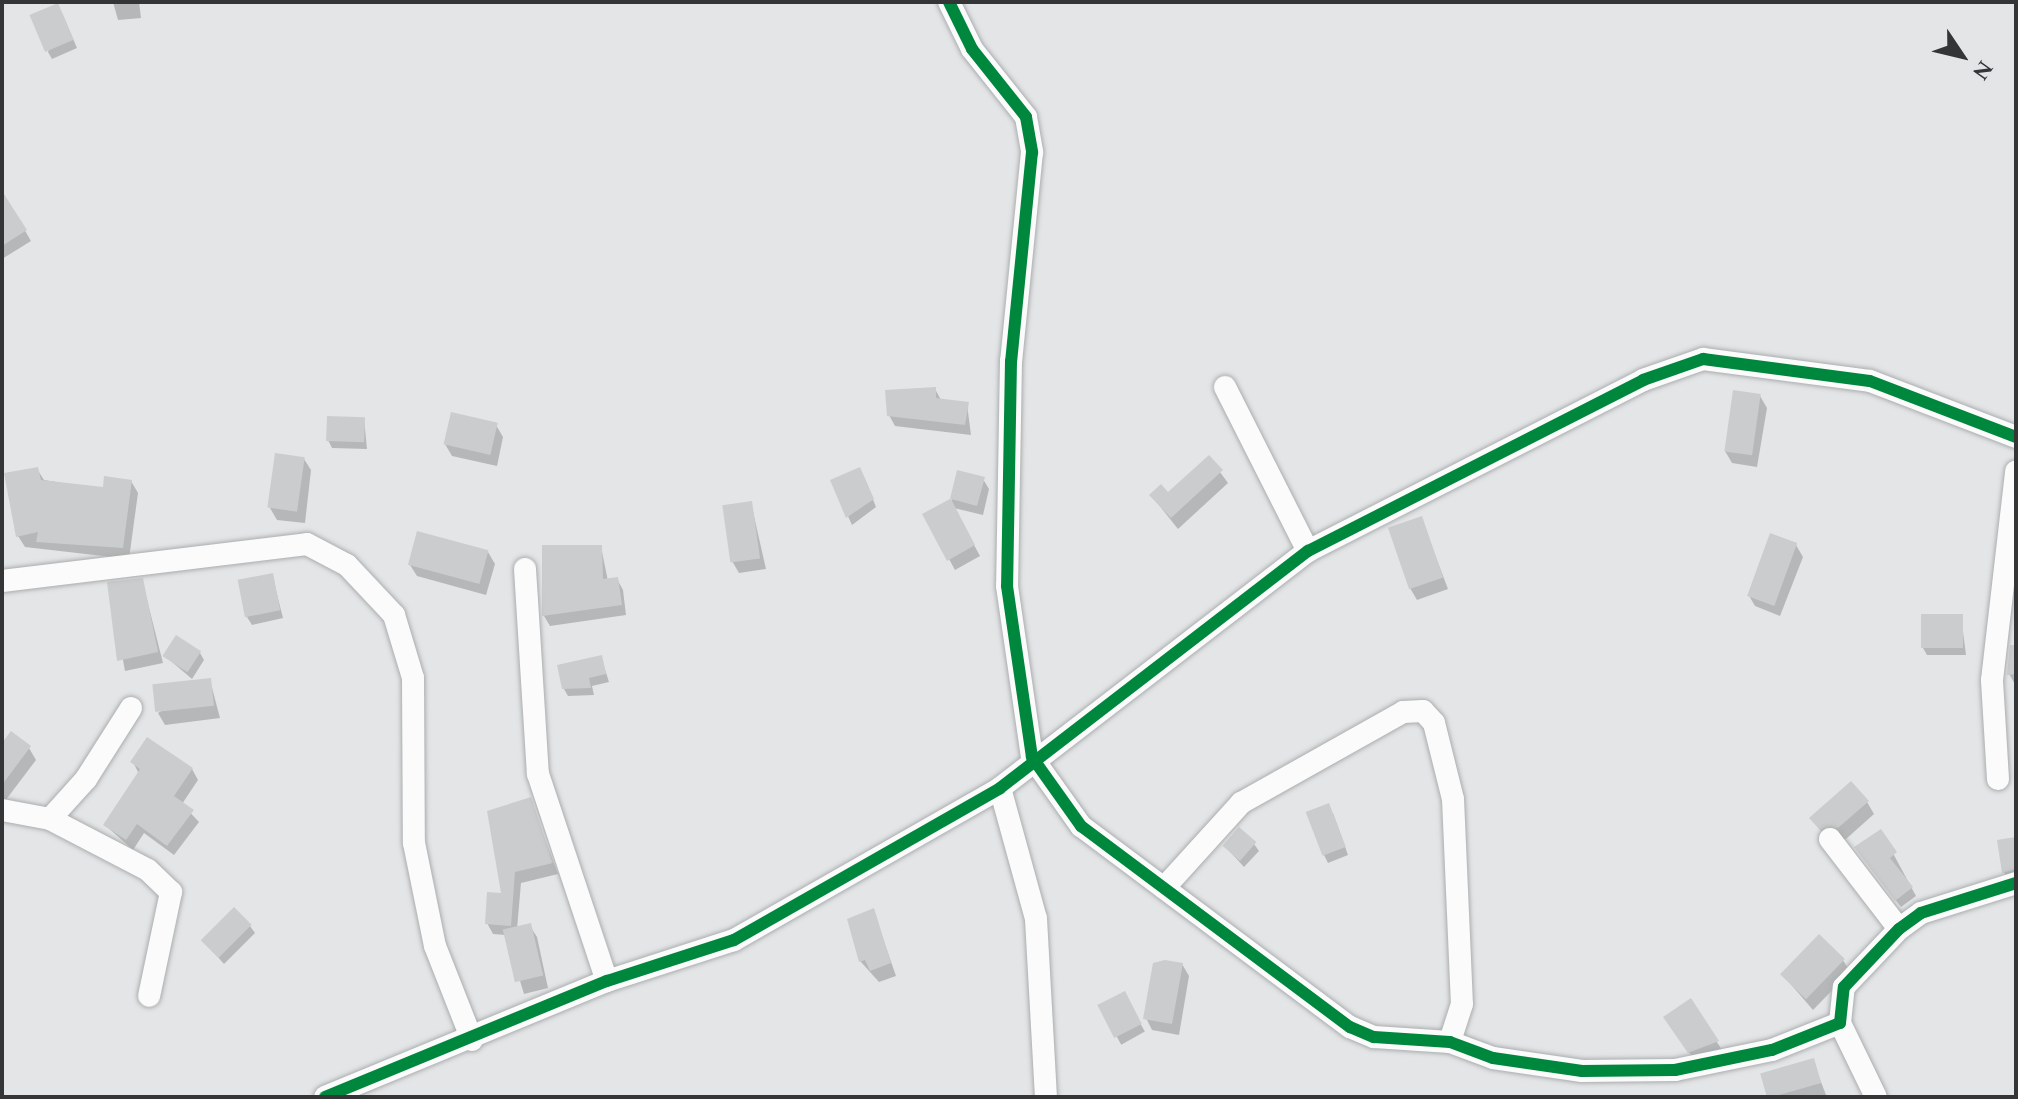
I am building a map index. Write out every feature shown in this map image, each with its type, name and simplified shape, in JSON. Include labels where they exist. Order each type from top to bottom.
[{"type":"street","points":[[949,2],[972,49],[1026,117],[1032,152],[1011,361],[1007,586],[1032,757],[1081,826],[1350,1027],[1374,1037],[1450,1042],[1493,1058],[1582,1071],[1675,1070],[1772,1050],[1840,1023]]},
{"type":"street","points":[[325,1097],[472,1040],[607,981],[734,940],[1000,788],[1032,757],[1308,551],[1643,380],[1703,359],[1870,381],[2016,437]]},
{"type":"street","points":[[1225,387],[1308,551]]},
{"type":"street","points":[[1998,779],[1992,680],[2016,471]]},
{"type":"street","points":[[2,581],[307,544],[347,565],[394,615],[413,678],[414,843],[435,946],[472,1040]]},
{"type":"street","points":[[525,569],[538,774],[607,981]]},
{"type":"street","points":[[50,819],[86,779],[131,708]]},
{"type":"street","points":[[1164,888],[1241,803],[1403,712],[1423,711],[1434,723],[1453,799],[1462,1004],[1450,1042]]},
{"type":"street","points":[[1000,788],[1036,919],[1046,1097]]},
{"type":"street","points":[[2,810],[50,819],[148,870],[171,892],[149,996]]},
{"type":"street","points":[[1830,839],[1899,929]]},
{"type":"street","points":[[1876,1097],[1840,1023],[1844,987],[1899,929],[1921,913],[2016,883]]},
{"type":"building","points":[[58,3],[74,40],[45,52],[29,15]]},
{"type":"building","points":[[2,191],[27,230],[2,246]]},
{"type":"building","points":[[936,387],[936,398],[969,402],[965,425],[887,416],[885,390]]},
{"type":"building","points":[[1733,390],[1761,394],[1752,455],[1724,451]]},
{"type":"building","points":[[451,412],[498,423],[490,455],[444,444]]},
{"type":"building","points":[[327,416],[365,417],[364,442],[326,441]]},
{"type":"building","points":[[275,453],[305,457],[297,512],[267,507]]},
{"type":"building","points":[[1209,455],[1223,470],[1171,518],[1149,495],[1161,484],[1168,492]]},
{"type":"building","points":[[38,467],[41,480],[103,487],[104,476],[132,480],[123,548],[36,542],[38,532],[16,537],[4,473]]},
{"type":"building","points":[[860,467],[874,499],[846,518],[830,480]]},
{"type":"building","points":[[957,470],[985,477],[977,506],[951,499],[975,545],[947,561],[922,514],[950,499]]},
{"type":"building","points":[[752,501],[760,558],[730,563],[722,505]]},
{"type":"building","points":[[1422,516],[1443,577],[1409,589],[1388,528]]},
{"type":"building","points":[[417,531],[488,550],[479,584],[408,565]]},
{"type":"building","points":[[1770,533],[1797,543],[1774,606],[1747,596]]},
{"type":"building","points":[[542,545],[602,545],[603,579],[618,577],[622,605],[542,616]]},
{"type":"building","points":[[273,573],[280,610],[245,617],[238,580]]},
{"type":"building","points":[[143,578],[158,652],[117,661],[107,582]]},
{"type":"building","points":[[1921,614],[1963,614],[1963,648],[1921,648]]},
{"type":"building","points":[[176,635],[201,651],[188,672],[162,656]]},
{"type":"building","points":[[2010,645],[2016,645],[2016,674],[2007,675]]},
{"type":"building","points":[[602,655],[606,674],[589,678],[591,688],[562,689],[557,665]]},
{"type":"building","points":[[211,678],[214,706],[155,712],[152,684]]},
{"type":"building","points":[[11,731],[31,746],[2,785],[2,743]]},
{"type":"building","points":[[147,737],[193,768],[174,796],[194,810],[167,846],[137,824],[126,840],[103,825],[140,769],[130,762]]},
{"type":"building","points":[[1851,781],[1869,801],[1838,828],[1820,830],[1809,818]]},
{"type":"building","points":[[531,797],[553,863],[515,872],[511,926],[485,924],[487,892],[501,893],[487,811]]},
{"type":"building","points":[[1329,803],[1346,847],[1323,856],[1306,812]]},
{"type":"building","points":[[1239,827],[1256,842],[1240,861],[1223,846]]},
{"type":"building","points":[[1881,829],[1897,852],[1890,858],[1913,887],[1895,901],[1854,847]]},
{"type":"building","points":[[2016,837],[2016,869],[2002,873],[1997,840]]},
{"type":"building","points":[[234,907],[252,925],[218,958],[201,940]]},
{"type":"building","points":[[874,908],[891,963],[870,971],[865,960],[859,962],[847,919]]},
{"type":"building","points":[[531,923],[543,976],[515,982],[503,930]]},
{"type":"building","points":[[1819,934],[1845,959],[1806,999],[1780,974]]},
{"type":"building","points":[[1165,960],[1183,963],[1172,1024],[1143,1019],[1153,963]]},
{"type":"building","points":[[1125,991],[1142,1024],[1114,1038],[1097,1005]]},
{"type":"building","points":[[1691,998],[1719,1041],[1688,1053],[1663,1017]]},
{"type":"building","points":[[1814,1058],[1821,1083],[1767,1097],[1760,1073]]},
{"type":"cycle path","points":[[949,2],[972,49],[1026,117],[1032,152],[1011,361],[1007,586],[1032,757],[1081,826],[1350,1027],[1374,1037],[1450,1042],[1493,1058],[1582,1071],[1675,1070],[1772,1050],[1840,1023],[1844,987],[1899,929],[1921,913],[2016,883]]},
{"type":"cycle path","points":[[325,1097],[607,981],[734,940],[1000,788],[1308,551],[1643,380],[1703,359],[1870,381],[2016,437]]}]
